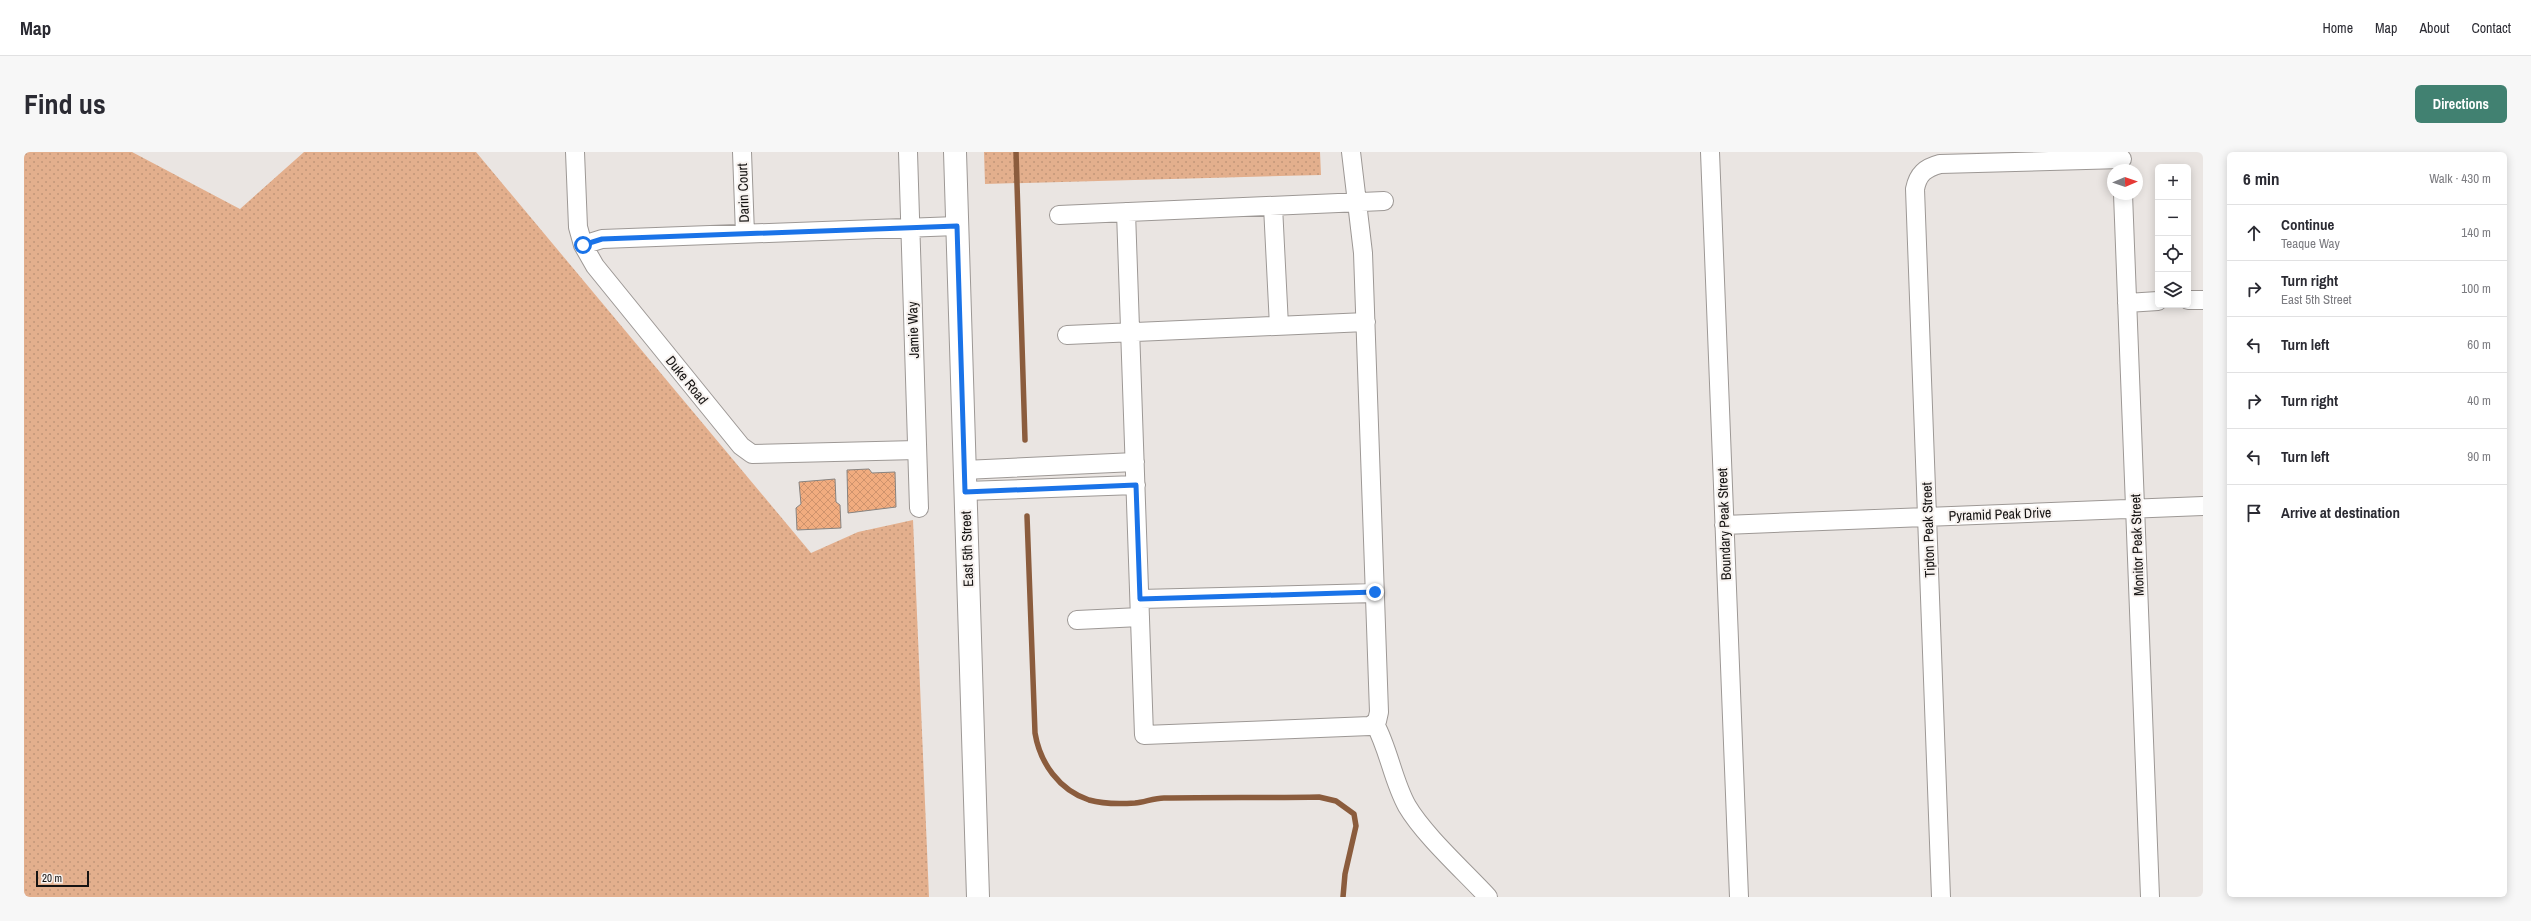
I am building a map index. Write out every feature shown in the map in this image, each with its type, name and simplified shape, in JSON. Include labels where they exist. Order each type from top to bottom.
[{"type":"main road","name":"East 5th Street","points":[[955,152],[978,897]]},
{"type":"street","name":"Duke Road","points":[[575,152],[578,227],[583,245],[600,273],[741,446],[752,454],[917,450]]},
{"type":"street","name":"Darin Court","points":[[742,152],[745,234]]},
{"type":"street","name":"Jamie Way","points":[[908,152],[919,508]]},
{"type":"street","points":[[1351,152],[1363,252],[1366,322],[1379,712],[1375,724],[1387,747],[1401,792],[1412,814],[1488,897]]},
{"type":"street","name":"Boundary Peak Street","points":[[1710,152],[1739,897]]},
{"type":"street","name":"Tipton Peak Street","points":[[1941,897],[1915,189],[1917,180],[1927,167],[1951,163],[2122,160]]},
{"type":"street","name":"Monitor Peak Street","points":[[2123,200],[2150,897]]},
{"type":"street","points":[[1059,215],[1384,201]]},
{"type":"street","points":[[1273,206],[1279,326]]},
{"type":"street","points":[[1126,212],[1144,735],[1370,726],[1375,724]]},
{"type":"street","points":[[583,245],[602,239],[957,226]]},
{"type":"street","points":[[2191,300],[2203,300]]},
{"type":"street","points":[[2127,302],[2155,301]]},
{"type":"street","points":[[1067,334],[1366,322]]},
{"type":"street","points":[[964,470],[1135,462]]},
{"type":"street","points":[[1084,465],[1084,487]]},
{"type":"street","points":[[965,492],[1136,485]]},
{"type":"street","name":"Pyramid Peak Drive","points":[[1724,526],[2203,506]]},
{"type":"street","points":[[1077,620],[1140,608],[1375,592]]},
{"type":"shaded area","points":[[24,152],[132,152],[240,209],[304,152],[476,152],[811,553],[858,532],[913,520],[929,897],[24,897]]},
{"type":"shaded area","points":[[984,152],[1320,152],[1321,175],[985,184]]},
{"type":"building","points":[[869,469],[872,473],[895,472],[896,507],[848,513],[847,470]]},
{"type":"building","points":[[835,479],[836,502],[840,505],[841,528],[797,530],[796,508],[801,504],[799,482]]},
{"type":"waterway","points":[[1016,152],[1025,440]]},
{"type":"waterway","points":[[1027,516],[1035,733],[1041,755],[1053,774],[1069,790],[1078,795],[1089,800],[1106,803],[1135,803],[1160,798],[1319,797],[1336,801],[1354,814],[1356,826],[1345,874],[1343,897]]},
{"type":"route","points":[[583,245],[602,239],[957,226],[965,492],[1136,485],[1140,599],[1375,592]]}]
